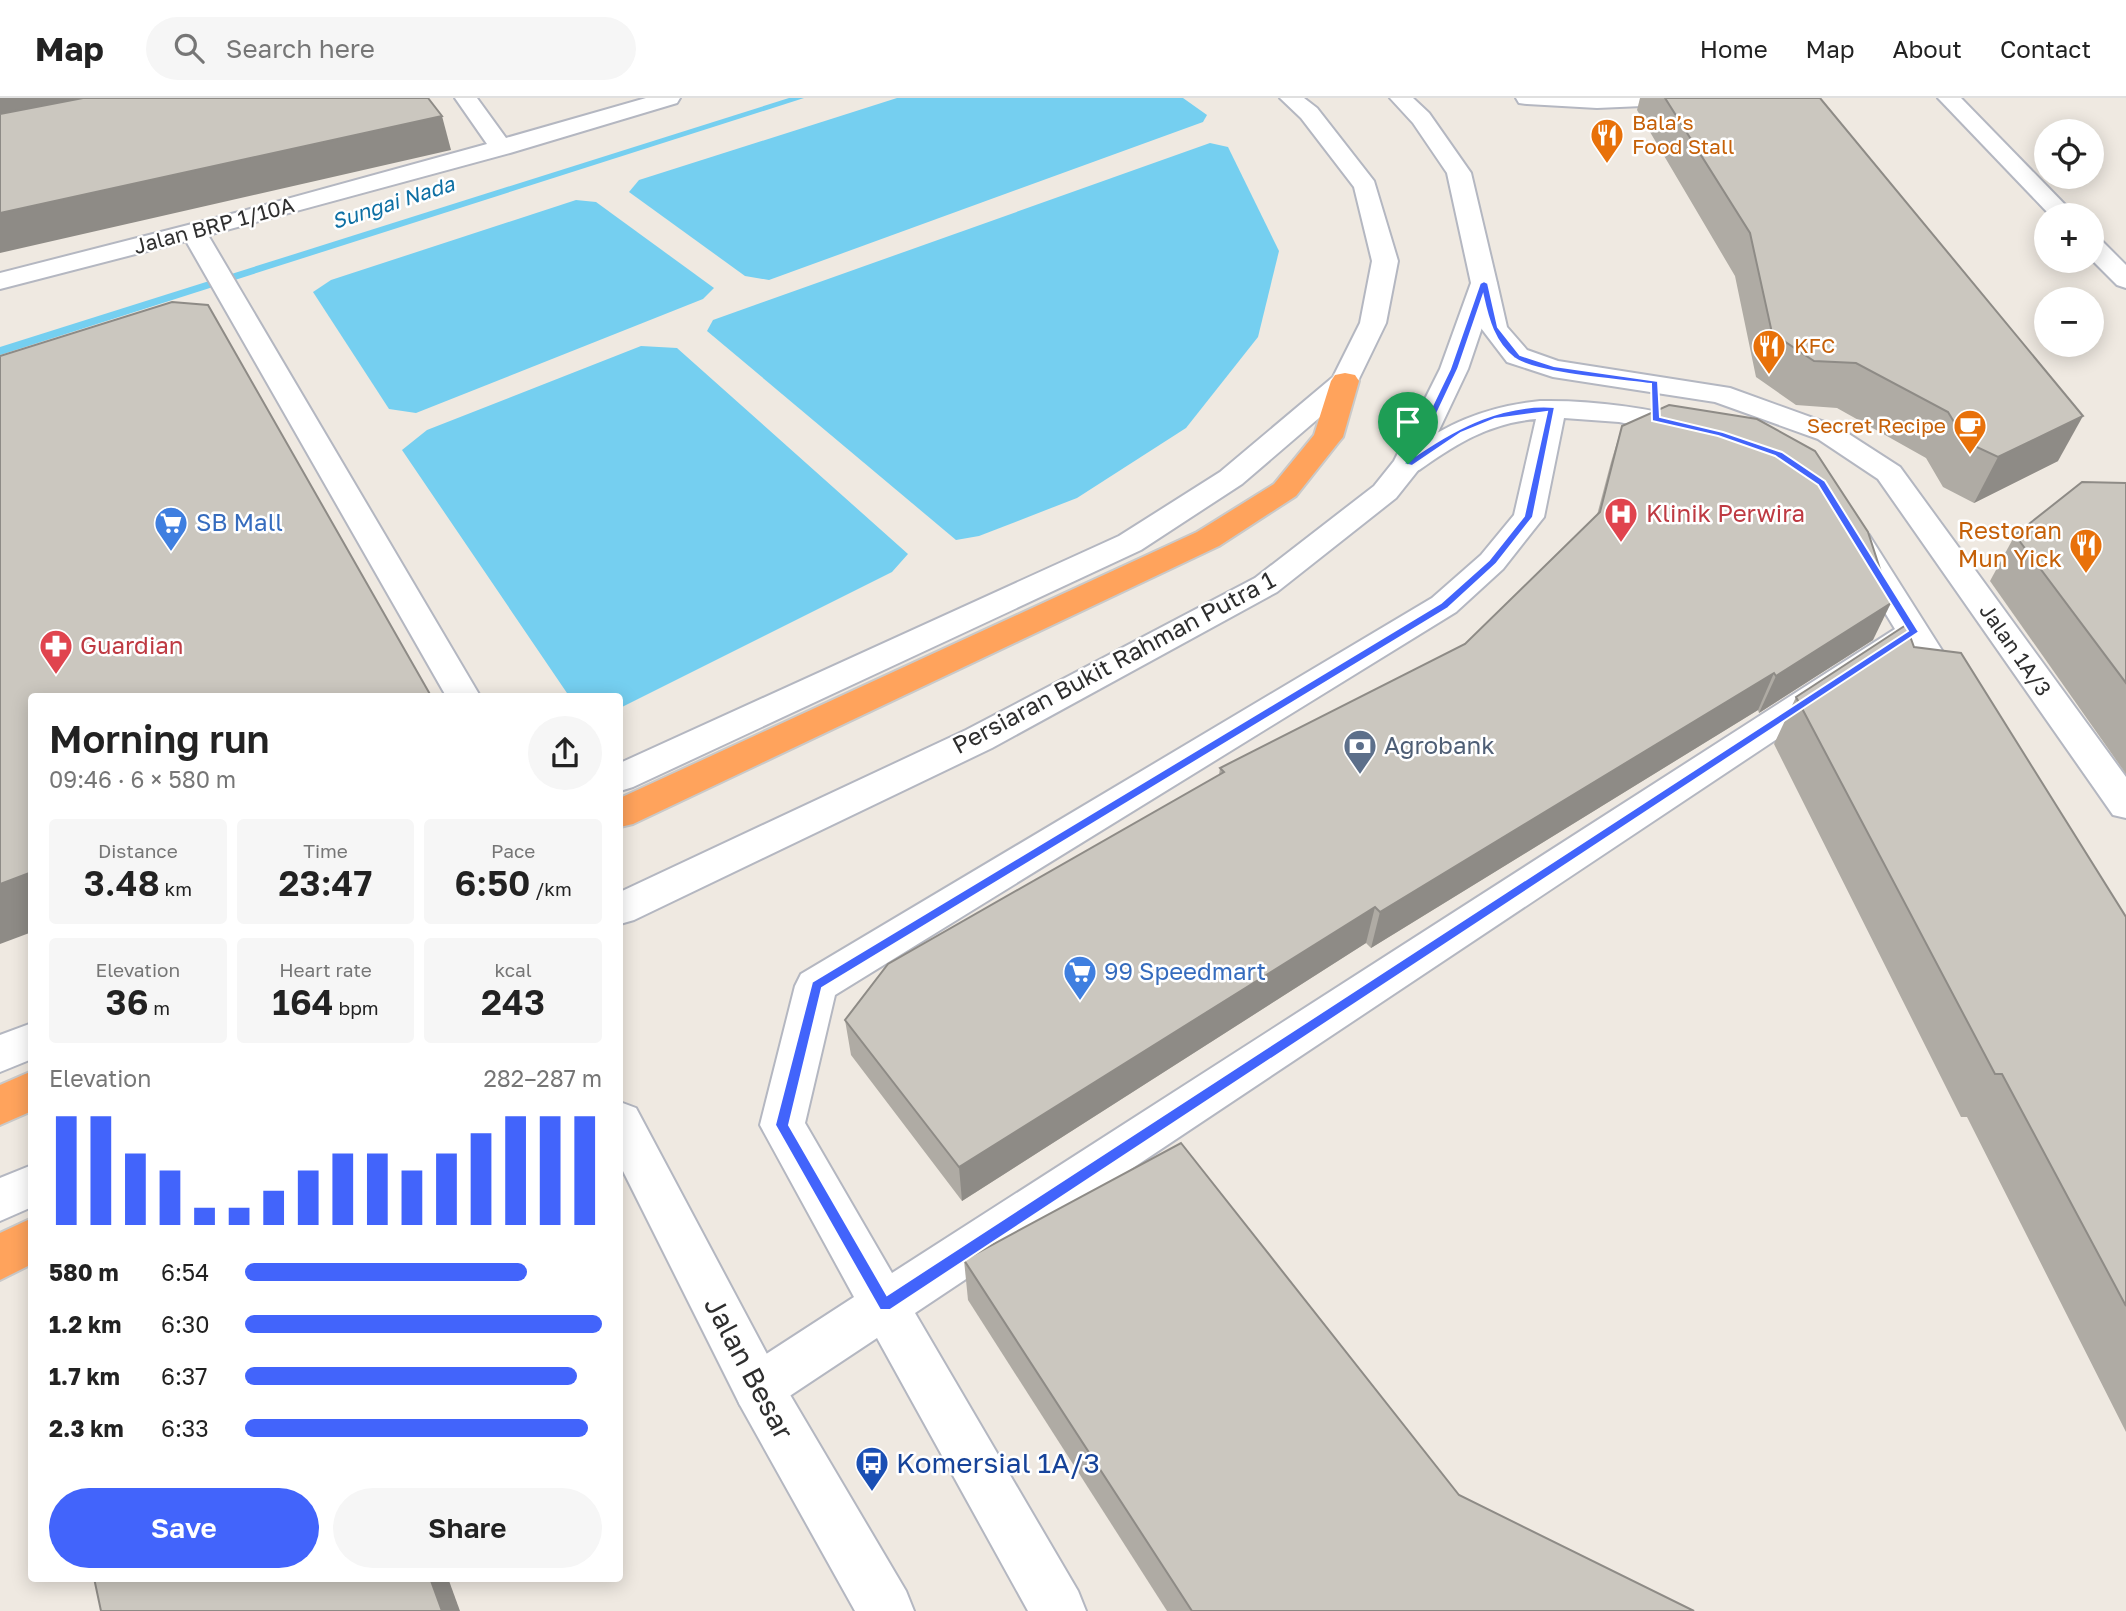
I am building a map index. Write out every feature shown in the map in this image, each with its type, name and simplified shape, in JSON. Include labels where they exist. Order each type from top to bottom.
[{"type":"highway","points":[[623,813],[1208,540],[1286,490],[1328,437],[1345,381]]},
{"type":"highway","points":[[0,1106],[28,1091]]},
{"type":"highway","points":[[0,1258],[28,1241]]},
{"type":"street","points":[[466,98],[502,148]]},
{"type":"street","name":"Jalan BRP 1/10A","points":[[0,281],[194,233],[502,148],[669,98]]},
{"type":"street","points":[[623,777],[1130,543],[1231,478],[1345,381],[1373,323],[1385,261],[1366,186],[1309,113],[1291,98]]},
{"type":"street","points":[[1401,98],[1421,118],[1459,173],[1484,283]]},
{"type":"street","points":[[1529,99],[1688,98]]},
{"type":"street","points":[[1949,98],[2051,203]]},
{"type":"street","points":[[194,233],[234,297],[461,693]]},
{"type":"street","points":[[2104,257],[2126,280]]},
{"type":"street","name":"Jalan 1A/3","points":[[1484,283],[1494,328],[1517,356],[1553,369],[1720,394],[1828,433],[1889,473],[2126,805]]},
{"type":"street","name":"Persiaran Bukit Rahman Putra 1","points":[[623,908],[979,739],[1266,585],[1385,492],[1408,464],[1454,369],[1484,283]]},
{"type":"street","points":[[1655,383],[1655,419]]},
{"type":"street","points":[[1058,1611],[782,1125],[816,986],[1444,606],[1492,562],[1529,517],[1552,409]]},
{"type":"street","points":[[1408,464],[1458,431],[1493,417],[1552,409],[1655,419],[1720,434]]},
{"type":"street","points":[[1843,517],[1943,679]]},
{"type":"street","points":[[758,1388],[1914,632]]},
{"type":"street","points":[[0,1054],[28,1043]]},
{"type":"street","name":"Jalan Besar","points":[[623,1127],[758,1388],[886,1611]]},
{"type":"street","points":[[0,1200],[28,1187]]},
{"type":"water","points":[[897,98],[1183,98],[1207,115],[1203,122],[769,280],[745,276],[629,192],[639,180]]},
{"type":"water","points":[[1210,143],[1228,147],[1279,251],[1258,337],[1186,428],[1077,498],[979,536],[956,540],[707,331],[713,320]]},
{"type":"water","points":[[576,200],[596,202],[714,288],[703,299],[416,413],[389,409],[313,292],[331,280]]},
{"type":"water","points":[[641,346],[677,348],[908,554],[892,572],[623,706],[623,693],[567,693],[402,450],[427,430]]},
{"type":"building","points":[[83,98],[428,98],[442,116],[0,213],[0,114]]},
{"type":"building","points":[[1665,98],[1820,98],[2083,416],[1998,457],[1966,442],[1948,412],[1856,363],[1814,361],[1772,333],[1750,233]]},
{"type":"building","name":"SB Mall","points":[[172,302],[208,305],[429,693],[28,693],[28,874],[0,884],[0,356]]},
{"type":"building","points":[[1669,405],[1757,419],[1815,451],[1868,532],[1891,603],[1776,676],[1774,673],[1380,912],[1375,907],[959,1167],[845,1020],[888,964],[1224,772],[1220,768],[1465,644],[1600,512],[1622,426]]},
{"type":"building","points":[[2082,482],[2126,483],[2126,683],[2015,535]]},
{"type":"building","points":[[1906,625],[1914,647],[1961,653],[2126,917],[2126,1306],[2002,1074],[1995,1074],[1796,697]]},
{"type":"building","points":[[1181,1143],[1459,1495],[1694,1611],[1192,1611],[964,1260]]},
{"type":"building","points":[[95,1582],[431,1582],[442,1611],[101,1611]]},
{"type":"waterway","name":"Sungai Nada","points":[[0,351],[799,98]]},
{"type":"place","name":"Bala’s Food Stall","points":[[1607,165]]},
{"type":"place","name":"KFC","points":[[1769,376]]},
{"type":"place","name":"Secret Recipe","points":[[1970,456]]},
{"type":"place","name":"Klinik Perwira","points":[[1621,544]]},
{"type":"place","name":"SB Mall","points":[[171,553]]},
{"type":"place","name":"Restoran Mun Yick","points":[[2086,575]]},
{"type":"place","name":"Guardian","points":[[56,676]]},
{"type":"place","name":"Agrobank","points":[[1360,776]]},
{"type":"place","name":"99 Speedmart","points":[[1080,1002]]},
{"type":"place","name":"Komersial 1A/3","points":[[872,1493]]},
{"type":"route","points":[[1484,283],[1494,328],[1517,356],[1553,369],[1655,383],[1655,419],[1720,434],[1779,454],[1822,483],[1914,632],[885,1305],[782,1125],[816,986],[1163,773],[1444,606],[1492,562],[1529,517],[1552,409],[1493,417],[1458,431],[1408,464],[1454,369],[1484,283]]}]
